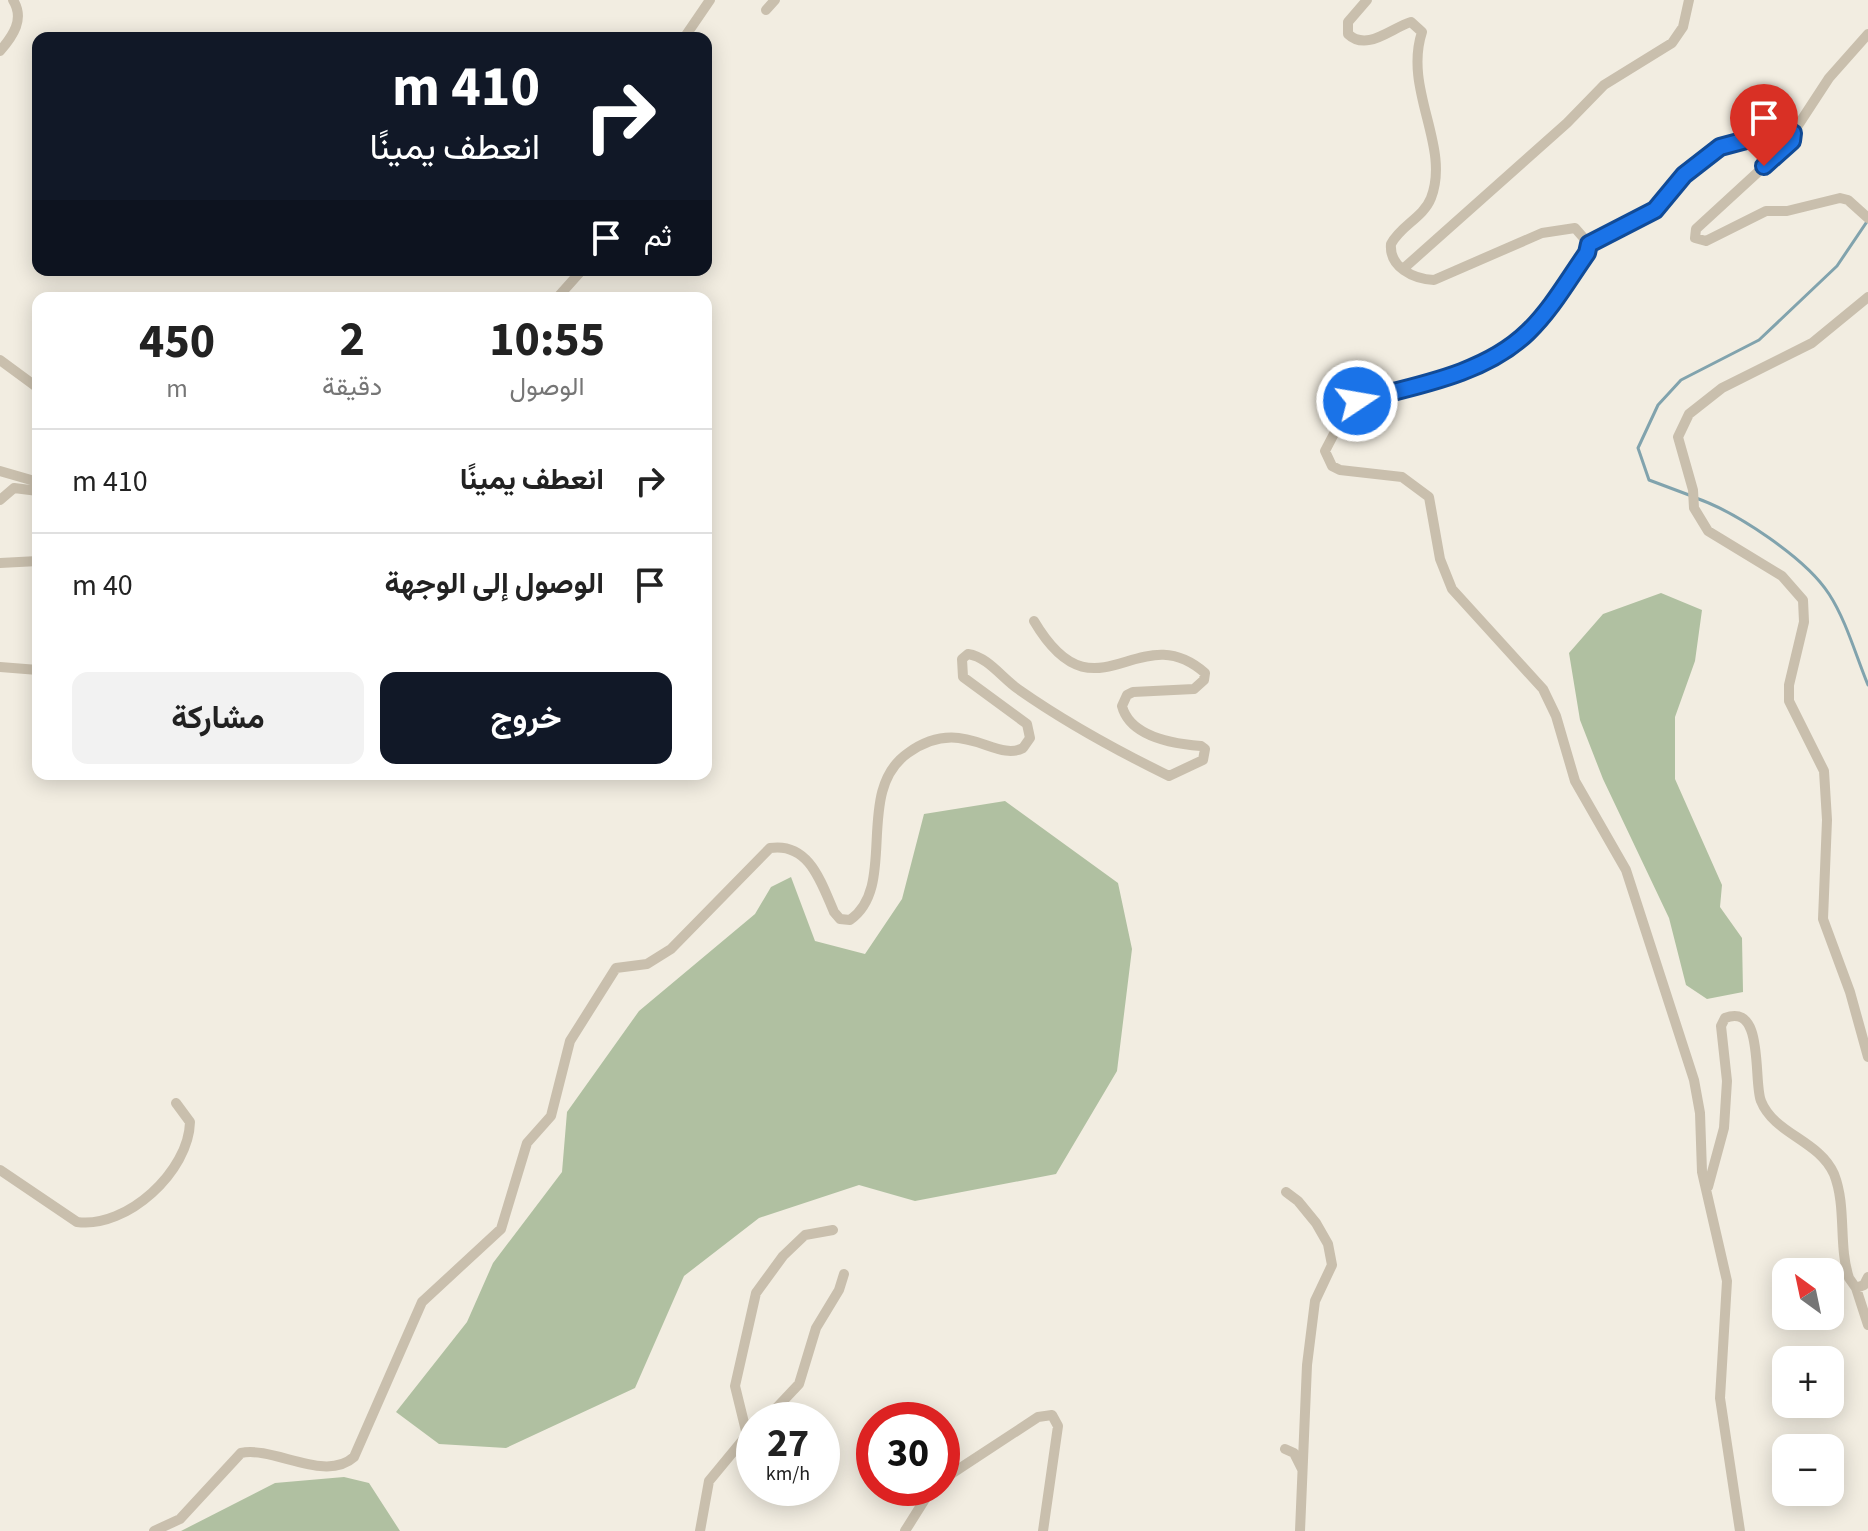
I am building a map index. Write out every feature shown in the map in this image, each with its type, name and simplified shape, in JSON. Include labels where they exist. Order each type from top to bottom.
[{"type":"street","points":[[0,51],[19,20],[20,11],[13,0]]},
{"type":"street","points":[[688,32],[710,0]]},
{"type":"street","points":[[766,10],[775,0]]},
{"type":"street","points":[[1367,0],[1348,22],[1348,34],[1352,38],[1370,41],[1411,22],[1419,25],[1422,32],[1416,75],[1435,172],[1433,192],[1426,209],[1391,244],[1393,258],[1403,269],[1417,278],[1441,279],[1532,238],[1562,228],[1580,231],[1589,244],[1587,253],[1542,316],[1515,343],[1475,364],[1416,388],[1357,401],[1348,407],[1325,451],[1332,466],[1340,470],[1387,473],[1424,490],[1433,507],[1443,571],[1452,589],[1543,689],[1556,716],[1575,781],[1619,857],[1639,908],[1694,1080],[1700,1113],[1701,1162],[1708,1187],[1712,1226],[1727,1281],[1720,1398],[1740,1531]]},
{"type":"street","points":[[1403,269],[1567,123],[1604,85],[1672,43],[1683,27],[1689,0]]},
{"type":"street","points":[[1868,34],[1829,78],[1793,133],[1792,141],[1696,229],[1695,238],[1706,241],[1766,211],[1787,211],[1840,198],[1852,203],[1868,218]]},
{"type":"street","points":[[1589,244],[1655,210],[1684,175],[1720,147],[1776,132],[1793,133]]},
{"type":"street","points":[[562,292],[577,276]]},
{"type":"street","points":[[1868,297],[1812,343],[1738,378],[1689,414],[1679,430],[1678,445],[1694,508],[1708,531],[1782,576],[1803,600],[1804,622],[1789,685],[1789,701],[1824,771],[1827,820],[1823,919],[1853,1002],[1868,1057]]},
{"type":"street","points":[[0,360],[32,384]]},
{"type":"street","points":[[0,471],[32,480]]},
{"type":"street","points":[[0,500],[14,488],[32,490]]},
{"type":"street","points":[[0,563],[32,561]]},
{"type":"street","points":[[154,1531],[180,1519],[241,1453],[326,1465],[341,1464],[354,1457],[422,1302],[501,1229],[527,1143],[551,1116],[570,1041],[616,968],[647,964],[671,949],[770,848],[789,847],[800,852],[810,862],[834,912],[840,919],[850,920],[860,913],[869,892],[883,786],[904,755],[929,741],[961,736],[1006,752],[1023,748],[1030,738],[1027,724],[963,677],[962,659],[968,654],[978,655],[1017,689],[1169,776],[1203,760],[1205,749],[1201,746],[1156,738],[1127,719],[1122,706],[1127,695],[1133,692],[1194,689],[1204,680],[1205,673],[1199,668],[1178,656],[1160,653],[1100,669],[1077,667],[1055,651],[1034,621]]},
{"type":"street","points":[[0,667],[32,670]]},
{"type":"street","points":[[1708,1187],[1724,1128],[1727,1081],[1721,1026],[1725,1018],[1736,1016],[1746,1021],[1753,1035],[1759,1093],[1765,1109],[1816,1148],[1835,1178],[1847,1272],[1856,1288],[1868,1325]]},
{"type":"street","points":[[0,1170],[77,1222],[105,1218],[153,1193],[175,1166],[187,1142],[190,1122],[176,1103]]},
{"type":"street","points":[[1286,1192],[1316,1223],[1328,1244],[1332,1265],[1315,1301],[1307,1365],[1300,1531]]},
{"type":"street","points":[[740,1402],[735,1386],[756,1293],[783,1256],[805,1235],[833,1230]]},
{"type":"street","points":[[782,1402],[799,1384],[816,1328],[839,1290],[844,1274]]},
{"type":"street","points":[[1856,1288],[1864,1285],[1868,1277]]},
{"type":"street","points":[[960,1468],[1038,1417],[1052,1415],[1058,1426],[1043,1531]]},
{"type":"street","points":[[700,1531],[709,1481],[736,1449]]},
{"type":"street","points":[[1285,1449],[1298,1459],[1304,1474]]},
{"type":"street","points":[[905,1531],[921,1506]]},
{"type":"green space","points":[[1661,593],[1702,610],[1695,661],[1675,717],[1675,779],[1722,885],[1720,907],[1742,938],[1743,992],[1707,999],[1686,985],[1669,918],[1603,779],[1580,720],[1569,653],[1603,614]]},
{"type":"green space","points":[[1005,801],[1118,883],[1132,949],[1117,1071],[1056,1174],[915,1201],[859,1185],[759,1218],[684,1276],[635,1388],[506,1448],[439,1444],[396,1412],[467,1322],[493,1263],[562,1172],[567,1112],[639,1011],[755,914],[771,887],[791,877],[815,941],[865,954],[902,899],[924,814]]},
{"type":"green space","points":[[344,1477],[369,1483],[400,1531],[181,1531],[275,1483]]},
{"type":"waterway","points":[[1689,495],[1649,480],[1638,448],[1658,405],[1681,380],[1759,340],[1837,266],[1868,220]]},
{"type":"waterway","points":[[1696,498],[1750,525],[1787,551],[1818,580],[1841,615],[1868,685]]},
{"type":"route","points":[[1357,401],[1416,388],[1503,351],[1526,334],[1542,316],[1587,253],[1589,244],[1611,236],[1655,210],[1684,175],[1706,156],[1720,147],[1742,140],[1776,132],[1793,133],[1794,139],[1764,166]]}]
